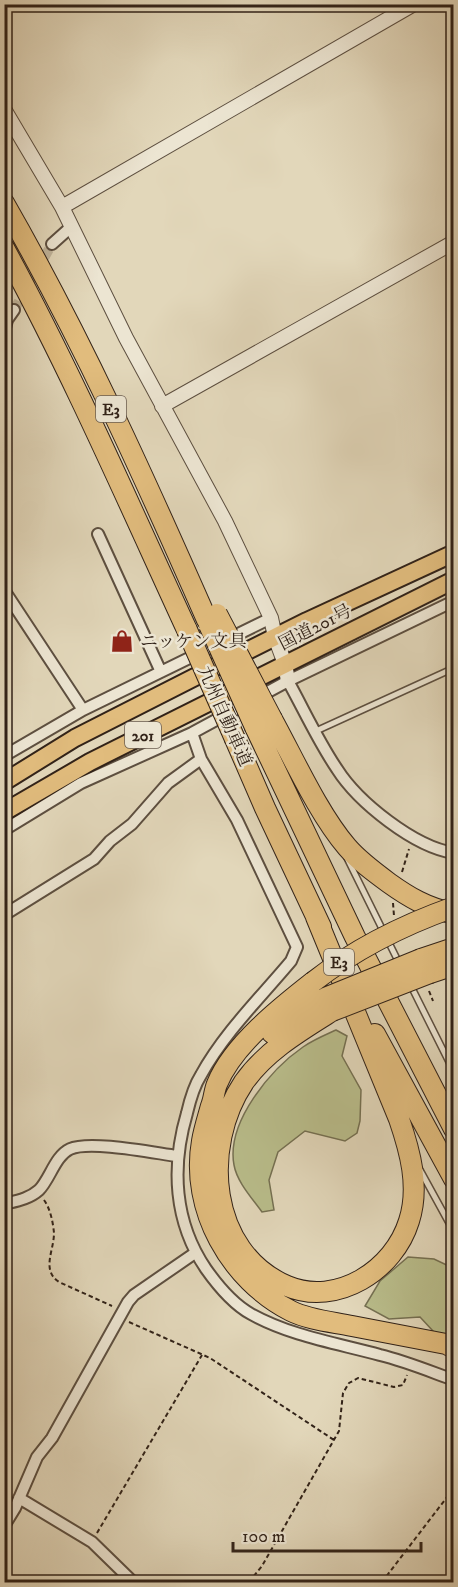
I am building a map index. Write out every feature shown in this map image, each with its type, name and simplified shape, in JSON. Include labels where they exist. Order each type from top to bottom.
[{"type":"highway","name":"九州自動車道","points":[[4,203],[58,302],[264,723],[355,938],[453,1129]]},
{"type":"highway","name":"九州自動車道","points":[[4,248],[39,312],[85,408],[316,917],[453,1179]]},
{"type":"highway","name":"国道201号","points":[[4,782],[75,738],[317,616],[453,553]]},
{"type":"highway","name":"国道201号","points":[[4,812],[90,762],[453,580]]},
{"type":"highway","points":[[264,723],[330,824],[348,847],[368,867],[405,895],[427,907],[453,914]]},
{"type":"highway","points":[[316,917],[409,1147],[413,1175],[409,1221],[398,1244],[387,1259],[358,1282],[344,1288],[316,1291],[286,1286],[255,1265],[232,1234],[221,1202],[217,1171],[218,1149],[224,1124],[232,1103],[245,1082],[323,997],[337,963],[380,938],[424,917],[453,907]]},
{"type":"highway","points":[[425,966],[453,948]]},
{"type":"highway","points":[[453,965],[425,966],[323,997],[291,1017],[248,1055],[212,1104],[201,1143],[203,1194],[210,1223],[226,1255],[247,1279],[271,1300],[293,1313],[446,1344],[453,1348]]},
{"type":"street","points":[[62,207],[414,4]]},
{"type":"street","points":[[4,109],[62,207],[162,406],[225,521],[271,618],[288,681],[337,770],[368,804],[407,834],[425,844],[453,853]]},
{"type":"street","points":[[52,244],[71,227]]},
{"type":"street","points":[[162,406],[453,242]]},
{"type":"street","points":[[4,332],[9,314]]},
{"type":"street","points":[[98,534],[161,672]]},
{"type":"street","points":[[4,590],[83,710]]},
{"type":"street","points":[[4,830],[81,783],[192,733],[288,681],[453,601]]},
{"type":"street","points":[[4,756],[83,710],[271,618]]},
{"type":"street","points":[[192,733],[201,759],[237,820],[297,947],[291,961],[221,1044],[200,1076],[182,1129],[177,1156],[177,1189],[182,1220],[195,1253],[215,1283],[249,1313],[290,1332],[410,1364],[453,1380]]},
{"type":"street","points":[[4,915],[94,859],[110,841],[132,824],[168,783],[201,759]]},
{"type":"street","points":[[4,1204],[25,1199],[38,1191],[69,1150],[84,1147],[110,1148],[177,1156]]},
{"type":"street","points":[[4,1526],[38,1457],[52,1438],[121,1314],[134,1295],[195,1253]]},
{"type":"street","points":[[19,1498],[92,1542],[133,1582]]},
{"type":"lane","points":[[316,731],[453,668]]},
{"type":"lane","points":[[330,824],[453,1072]]},
{"type":"lane","points":[[409,1147],[453,1232]]},
{"type":"path","points":[[38,1191],[48,1206],[54,1231],[48,1269],[52,1278],[202,1355],[334,1440]]},
{"type":"path","points":[[92,1542],[202,1355]]},
{"type":"path","points":[[249,1582],[262,1566],[339,1431],[343,1393],[349,1383],[358,1378],[394,1387],[404,1385],[410,1364]]},
{"type":"path","points":[[382,1582],[453,1488]]},
{"type":"green space","points":[[336,1030],[347,1036],[342,1056],[361,1090],[360,1121],[357,1133],[345,1141],[305,1131],[278,1152],[269,1180],[274,1210],[262,1212],[238,1178],[234,1165],[233,1148],[237,1132],[254,1098],[278,1069],[303,1047]]},
{"type":"green space","points":[[408,1257],[434,1259],[453,1268],[453,1337],[434,1332],[420,1317],[389,1319],[365,1306],[380,1281]]},
{"type":"tunnel","points":[[14,310],[52,244]]},
{"type":"place","name":"ニッケン文具","points":[[122,641]]}]
